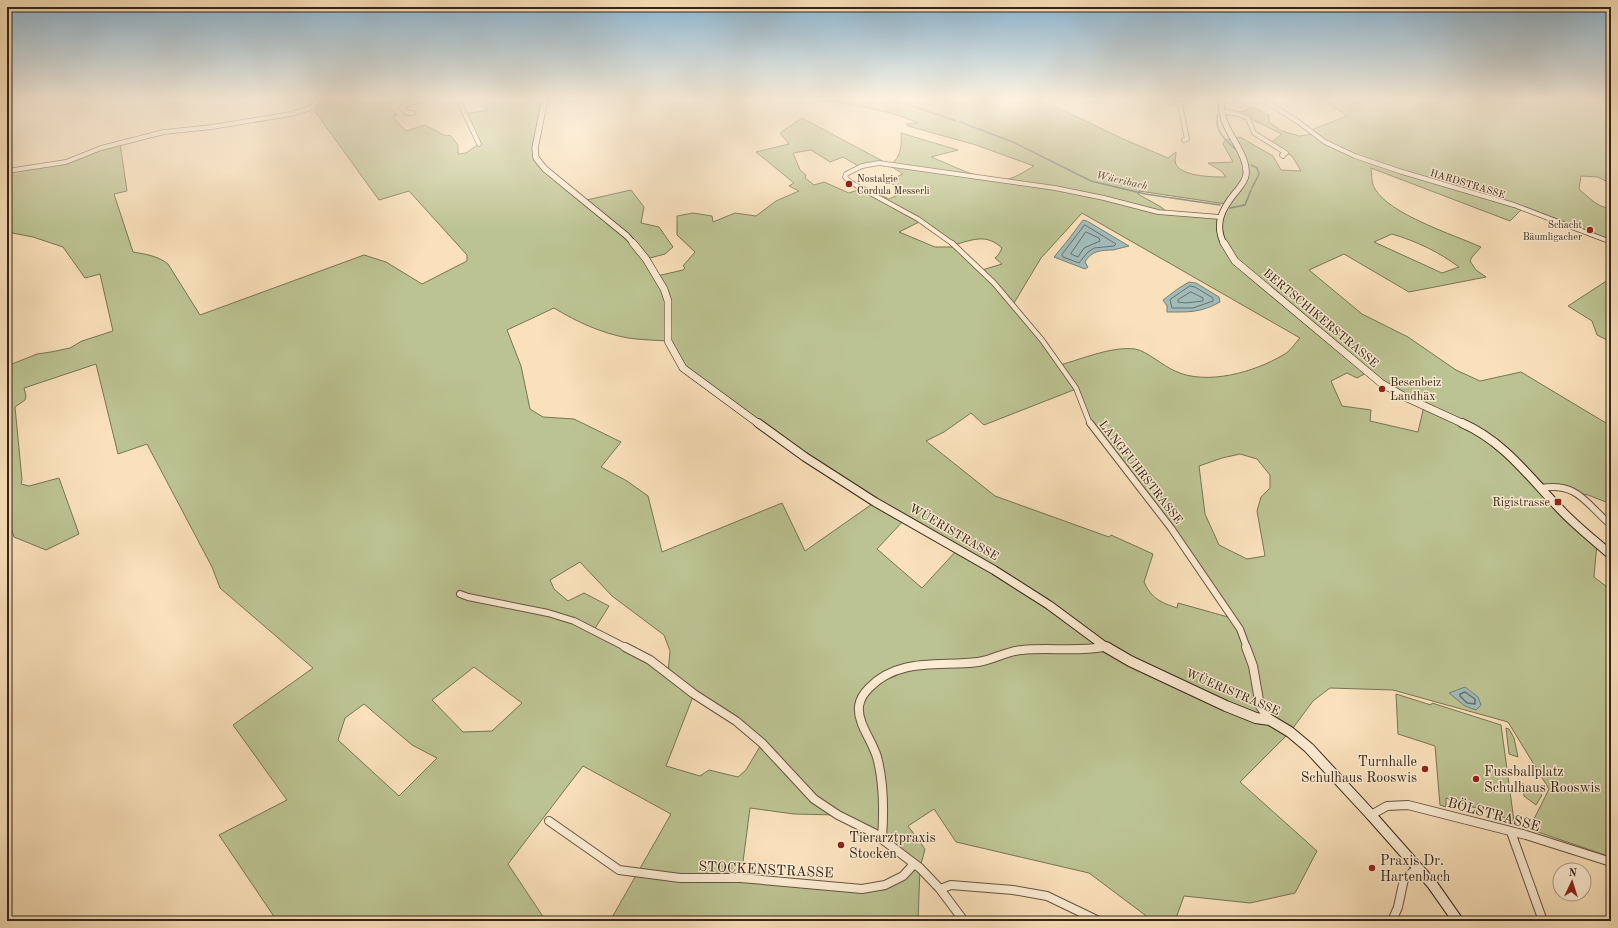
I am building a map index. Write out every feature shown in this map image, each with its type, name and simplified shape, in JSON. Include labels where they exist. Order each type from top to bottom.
[{"type":"street","points":[[7,171],[66,162],[101,148],[123,142]]},
{"type":"street","name":"WÜERISTRASSE","points":[[536,142],[536,158],[550,174],[627,236],[646,259],[664,289],[668,301],[668,341],[683,368],[805,457],[882,505],[994,570],[1049,605],[1105,647],[1130,661],[1226,706],[1256,718],[1270,720],[1290,732],[1309,748],[1371,815],[1418,868],[1458,921]]},
{"type":"street","points":[[1220,217],[1226,204],[1241,186],[1246,174],[1243,158],[1234,142]]},
{"type":"street","points":[[1268,142],[1286,153],[1282,155],[1283,156]]},
{"type":"street","name":"HARDSTRASSE","points":[[1326,142],[1355,156],[1399,171],[1519,207],[1611,242]]},
{"type":"street","name":"LANGFUHRSTRASSE","points":[[1220,217],[1158,212],[1104,198],[1055,188],[879,163],[868,164],[853,169],[846,174],[845,177],[850,182],[921,221],[939,233],[975,262],[1014,303],[1071,380],[1090,424],[1171,528],[1240,629],[1253,666],[1260,706],[1270,720]]},
{"type":"street","name":"BERTSCHIKERSTRASSE","points":[[1220,217],[1218,227],[1224,243],[1235,261],[1249,274],[1381,383],[1405,397],[1467,424],[1503,447],[1574,523],[1611,555]]},
{"type":"street","points":[[1541,488],[1560,485],[1569,488],[1579,494],[1602,518],[1611,525]]},
{"type":"street","points":[[460,594],[468,598],[548,613],[574,621],[650,660],[694,694],[736,720],[762,743],[814,799],[838,815],[882,838],[914,864],[940,889],[964,921]]},
{"type":"street","points":[[882,838],[878,760],[874,747],[859,717],[858,707],[861,698],[873,682],[884,674],[912,667],[932,664],[977,662],[995,659],[1005,653],[1022,650],[1079,650],[1105,647]]},
{"type":"street","name":"BÖLSTRASSE","points":[[1371,815],[1387,806],[1408,805],[1511,832],[1611,862]]},
{"type":"street","name":"STOCKENSTRASSE","points":[[549,821],[619,870],[680,878],[741,878],[862,889],[885,885],[903,876],[914,864]]},
{"type":"street","points":[[1511,832],[1543,921]]},
{"type":"street","points":[[1392,921],[1398,906],[1404,879],[1418,868]]},
{"type":"street","points":[[940,889],[951,885],[1014,890],[1047,896],[1099,921]]},
{"type":"green space","points":[[337,142],[456,142],[458,145],[458,154],[466,153],[479,144],[478,142],[538,142],[536,158],[582,201],[631,190],[644,207],[641,223],[659,227],[673,247],[665,254],[646,259],[657,276],[683,270],[685,268],[683,266],[695,252],[677,235],[677,216],[693,213],[712,216],[713,222],[735,213],[756,216],[776,201],[799,191],[789,186],[794,183],[756,152],[789,144],[788,142],[848,142],[890,165],[899,155],[901,142],[932,142],[958,150],[931,157],[966,172],[995,180],[1006,180],[1019,175],[1034,166],[966,142],[1131,142],[1168,158],[1176,152],[1175,161],[1177,166],[1189,173],[1205,176],[1226,177],[1221,171],[1208,163],[1233,162],[1223,144],[1224,142],[1249,142],[1273,156],[1281,170],[1301,171],[1292,156],[1270,143],[1611,142],[1611,184],[1598,177],[1581,176],[1579,189],[1598,204],[1611,208],[1611,242],[1523,208],[1510,221],[1371,168],[1372,181],[1375,189],[1382,198],[1394,207],[1423,223],[1481,247],[1470,261],[1476,270],[1486,277],[1409,292],[1344,254],[1309,270],[1362,314],[1408,337],[1456,370],[1480,381],[1521,372],[1611,426],[1611,504],[1588,495],[1541,487],[1597,542],[1594,577],[1611,590],[1611,857],[1529,829],[1549,789],[1508,722],[1393,690],[1330,688],[1313,701],[1290,732],[1240,782],[1317,851],[1295,893],[1250,903],[1184,896],[1175,921],[1153,921],[1089,873],[956,842],[934,809],[908,826],[925,849],[920,868],[918,921],[610,921],[671,814],[583,766],[508,864],[546,921],[277,921],[219,835],[287,800],[233,725],[313,668],[220,588],[212,567],[147,444],[118,454],[96,364],[24,388],[26,396],[25,400],[15,407],[22,480],[21,484],[29,486],[59,478],[79,534],[46,550],[14,537],[7,516],[7,366],[37,354],[70,348],[82,341],[113,331],[100,274],[85,278],[63,247],[33,237],[7,232],[7,171],[66,162],[120,143],[127,191],[114,194],[133,252],[156,257],[168,264],[200,315],[364,255],[386,262],[422,284],[467,261],[467,255],[409,191],[379,200]],"holes":[[[811,150],[830,162],[843,157],[860,167],[878,164],[887,165],[903,174],[887,181],[906,191],[889,199],[863,186],[861,189],[849,193],[824,182],[814,185],[805,178],[806,175],[800,170],[793,153]],[[1139,191],[1226,204],[1220,217],[1167,212],[1138,194]],[[1082,213],[1300,338],[1286,354],[1259,367],[1230,375],[1215,377],[1187,375],[1175,371],[1140,350],[1135,349],[1117,349],[1107,351],[1060,365],[1014,303],[1041,258]],[[921,221],[954,245],[979,239],[990,240],[1002,248],[995,258],[1002,264],[982,270],[956,247],[935,247],[899,232]],[[1392,234],[1427,248],[1443,256],[1459,267],[1442,273],[1374,242]],[[554,308],[580,322],[618,336],[633,339],[668,341],[693,376],[875,502],[805,551],[782,503],[662,552],[648,496],[627,481],[601,467],[621,442],[574,419],[543,417],[530,409],[521,366],[507,330]],[[1368,372],[1424,406],[1418,432],[1370,421],[1371,410],[1342,406],[1331,381],[1347,373],[1357,378]],[[1076,389],[1090,424],[1171,528],[1232,617],[1178,603],[1177,608],[1157,599],[1153,596],[1144,582],[1153,554],[1111,535],[1109,537],[995,496],[926,441],[944,432],[971,413],[984,425]],[[1240,454],[1257,459],[1270,475],[1270,488],[1261,497],[1257,511],[1265,556],[1247,559],[1219,545],[1205,514],[1199,466],[1222,458]],[[905,519],[957,550],[922,588],[877,549]],[[580,562],[612,596],[664,635],[670,651],[668,673],[594,630],[609,606],[584,593],[568,601],[554,589],[550,580]],[[474,667],[522,703],[492,731],[463,732],[432,700]],[[694,694],[762,743],[746,770],[738,777],[709,770],[700,776],[666,766]],[[364,704],[412,745],[437,758],[399,796],[338,740],[345,718]],[[750,808],[794,814],[838,815],[882,838],[914,864],[885,885],[862,889],[741,877]]]},
{"type":"green space","points":[[1611,278],[1611,342],[1597,335],[1592,321],[1568,306]]},
{"type":"green space","name":"Fussballplatz Schulhaus Rooswis","points":[[1396,694],[1431,705],[1432,703],[1501,725],[1514,821],[1446,798],[1446,807],[1440,805],[1435,746],[1398,734]]},
{"type":"green space","points":[[1506,728],[1509,729],[1514,738],[1518,757],[1509,754]]},
{"type":"green space","points":[[1522,783],[1531,790],[1533,788],[1542,795],[1536,805],[1524,796]]},
{"type":"water","points":[[1083,220],[1129,246],[1093,253],[1085,262],[1088,267],[1085,269],[1054,257]]},
{"type":"water","points":[[1189,282],[1196,283],[1219,297],[1220,302],[1200,310],[1188,312],[1167,312],[1167,306],[1163,300]]},
{"type":"water","points":[[1465,687],[1478,697],[1481,705],[1476,710],[1465,706],[1449,693]]},
{"type":"waterway","name":"Wüeribach","points":[[1014,142],[1091,181],[1145,194],[1220,205]]},
{"type":"waterway","name":"Wüeribach","points":[[1228,142],[1235,149]]},
{"type":"waterway","name":"Wüeribach","points":[[1251,165],[1257,168],[1259,174],[1252,188]]},
{"type":"waterway","name":"Wüeribach","points":[[1230,208],[1245,205],[1251,190]]},
{"type":"place","name":"Nostalgie Cordula Messerli","points":[[849,184]]},
{"type":"place","name":"Schacht Bäumligacher","points":[[1590,230]]},
{"type":"place","name":"Besenbeiz Landhäx","points":[[1382,389]]},
{"type":"place","name":"Rigistrasse","points":[[1558,502]]},
{"type":"place","name":"Turnhalle Schulhaus Rooswis","points":[[1425,769]]},
{"type":"place","name":"Fussballplatz Schulhaus Rooswis","points":[[1476,779]]},
{"type":"place","name":"Tierarztpraxis Stocken","points":[[841,845]]},
{"type":"place","name":"Praxis Dr. Hartenbach","points":[[1372,868]]}]
